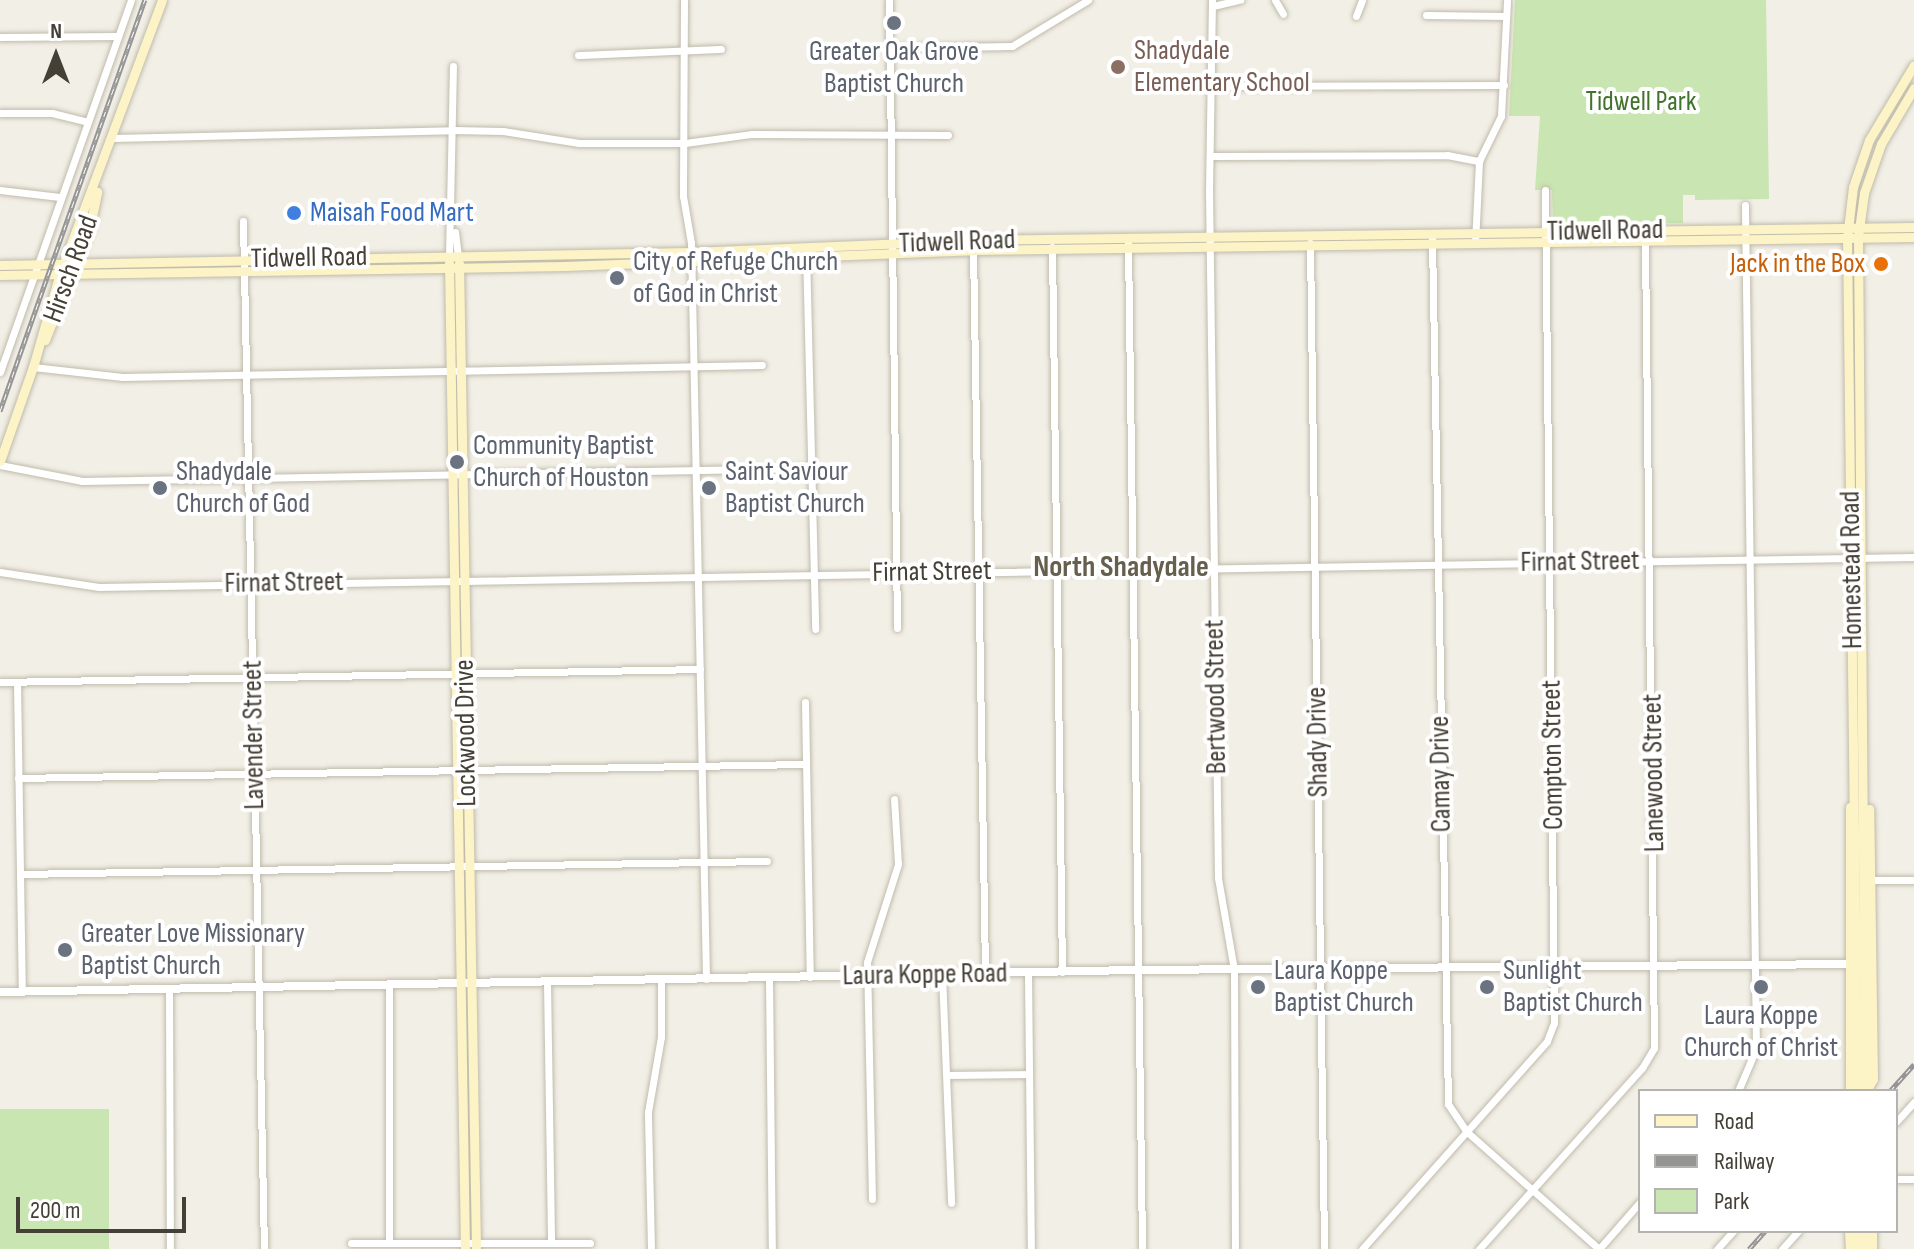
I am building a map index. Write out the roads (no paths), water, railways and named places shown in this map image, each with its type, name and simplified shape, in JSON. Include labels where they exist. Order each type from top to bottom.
[{"type":"main road","name":"Hirsch Road","points":[[33,367],[74,268],[113,138],[162,0]]},
{"type":"main road","name":"Homestead Road","points":[[1865,1089],[1857,963],[1865,774],[1858,654],[1853,187],[1869,140],[1914,65]]},
{"type":"main road","name":"Homestead Road","points":[[1853,233],[1881,144],[1914,88]]},
{"type":"main road","name":"Hirsch Road","points":[[0,463],[62,268],[103,169]]},
{"type":"main road","name":"Tidwell Road","points":[[1853,233],[1914,227]]},
{"type":"main road","name":"Tidwell Road","points":[[0,275],[62,268],[454,261],[566,255],[691,257],[973,245],[1853,233],[1914,237]]},
{"type":"main road","points":[[565,266],[566,255]]},
{"type":"main road","name":"Tidwell Road","points":[[454,261],[565,266],[691,257]]},
{"type":"main road","name":"Lockwood Drive","points":[[454,261],[462,370],[457,475],[470,1247]]},
{"type":"main road","name":"Lockwood Drive","points":[[454,261],[450,370],[457,475]]},
{"type":"main road","name":"Tidwell Road","points":[[0,265],[33,270]]},
{"type":"main road","name":"Homestead Road","points":[[1857,1089],[1853,768],[1860,724]]},
{"type":"main road","points":[[1865,774],[1872,880],[1873,1079],[1866,1089]]},
{"type":"main road","points":[[1850,1089],[1857,963]]},
{"type":"street","points":[[0,372],[33,270],[131,0]]},
{"type":"street","points":[[684,0],[683,196],[691,257],[706,979]]},
{"type":"street","points":[[889,0],[897,628]]},
{"type":"street","points":[[1212,3],[1240,0]]},
{"type":"street","points":[[1275,0],[1283,14]]},
{"type":"street","points":[[1356,16],[1362,0]]},
{"type":"street","points":[[1475,237],[1479,161],[1501,116],[1507,0]]},
{"type":"street","points":[[891,48],[1012,46],[1087,1]]},
{"type":"street","name":"Bertwood Street","points":[[1212,3],[1210,241],[1218,878],[1234,970],[1235,1249]]},
{"type":"street","points":[[1426,15],[1506,16]]},
{"type":"street","points":[[0,37],[118,36]]},
{"type":"street","points":[[578,55],[721,49]]},
{"type":"street","name":"Lockwood Drive","points":[[453,66],[454,261]]},
{"type":"street","points":[[1212,86],[1504,85]]},
{"type":"street","points":[[0,113],[52,113],[88,122]]},
{"type":"street","points":[[113,138],[453,130],[503,131],[579,143],[685,143],[752,134],[948,135]]},
{"type":"street","points":[[1213,156],[1447,155],[1479,161]]},
{"type":"street","points":[[0,190],[60,197]]},
{"type":"street","name":"Compton Street","points":[[1362,1249],[1547,1041],[1554,1023],[1556,967],[1545,190]]},
{"type":"street","points":[[1739,1089],[1756,1049],[1745,205]]},
{"type":"street","name":"Lavender Street","points":[[243,221],[264,1249]]},
{"type":"street","name":"Lanewood Street","points":[[1479,1249],[1642,1068],[1654,1048],[1656,966],[1645,236]]},
{"type":"street","name":"Camay Drive","points":[[1432,238],[1445,1086],[1448,1104],[1466,1131],[1599,1249]]},
{"type":"street","name":"Shady Drive","points":[[1310,240],[1324,1249]]},
{"type":"street","points":[[1128,243],[1142,1249]]},
{"type":"street","points":[[1052,244],[1062,972]]},
{"type":"street","points":[[973,245],[985,974]]},
{"type":"street","points":[[806,254],[815,629]]},
{"type":"street","points":[[33,367],[108,377],[762,365]]},
{"type":"street","points":[[0,463],[82,481],[812,468]]},
{"type":"street","name":"Firnat Street","points":[[0,572],[99,587],[1914,557]]},
{"type":"street","points":[[0,682],[700,669]]},
{"type":"street","points":[[17,682],[22,991]]},
{"type":"street","points":[[805,702],[810,977]]},
{"type":"street","points":[[18,778],[806,764]]},
{"type":"street","points":[[872,1199],[871,938],[898,864],[894,799]]},
{"type":"street","points":[[20,874],[767,861]]},
{"type":"street","points":[[1872,880],[1914,880]]},
{"type":"street","name":"Laura Koppe Road","points":[[0,992],[1140,970],[1857,963]]},
{"type":"street","points":[[1028,973],[1031,1249]]},
{"type":"street","points":[[942,974],[949,1075],[951,1203]]},
{"type":"street","points":[[769,978],[772,1249]]},
{"type":"street","points":[[651,1249],[648,1112],[661,1037],[661,980]]},
{"type":"street","points":[[547,982],[551,1242]]},
{"type":"street","points":[[389,986],[389,1242]]},
{"type":"street","points":[[169,989],[170,1249]]},
{"type":"street","points":[[949,1075],[1029,1074]]},
{"type":"street","points":[[1898,1120],[1914,1102]]},
{"type":"street","points":[[1599,1249],[1638,1204]]},
{"type":"street","points":[[1717,1249],[1731,1233]]},
{"type":"street","points":[[1782,1249],[1796,1233]]},
{"type":"street","points":[[351,1243],[470,1247],[590,1243]]},
{"type":"railway","points":[[0,411],[145,0]]},
{"type":"railway","points":[[1892,1089],[1914,1064]]},
{"type":"railway","points":[[1749,1249],[1763,1233]]},
{"type":"place","name":"Greater Oak Grove Baptist Church","points":[[894,23]]},
{"type":"place","name":"Shadydale Elementary School","points":[[1118,67]]},
{"type":"place","name":"Maisah Food Mart","points":[[294,213]]},
{"type":"place","name":"Jack in the Box","points":[[1881,264]]},
{"type":"place","name":"City of Refuge Church of God in Christ","points":[[617,278]]},
{"type":"place","name":"Community Baptist Church of Houston","points":[[457,462]]},
{"type":"place","name":"Shadydale Church of God","points":[[160,488]]},
{"type":"place","name":"Saint Saviour Baptist Church","points":[[709,488]]},
{"type":"place","name":"Greater Love Missionary Baptist Church","points":[[65,950]]},
{"type":"place","name":"Laura Koppe Baptist Church","points":[[1258,987]]},
{"type":"place","name":"Sunlight Baptist Church","points":[[1487,987]]},
{"type":"place","name":"Laura Koppe Church of Christ","points":[[1761,987]]},
{"type":"district","name":"North Shadydale","points":[[1121,567]]},
{"type":"park label","name":"Tidwell Park","points":[[1641,102]]}]
